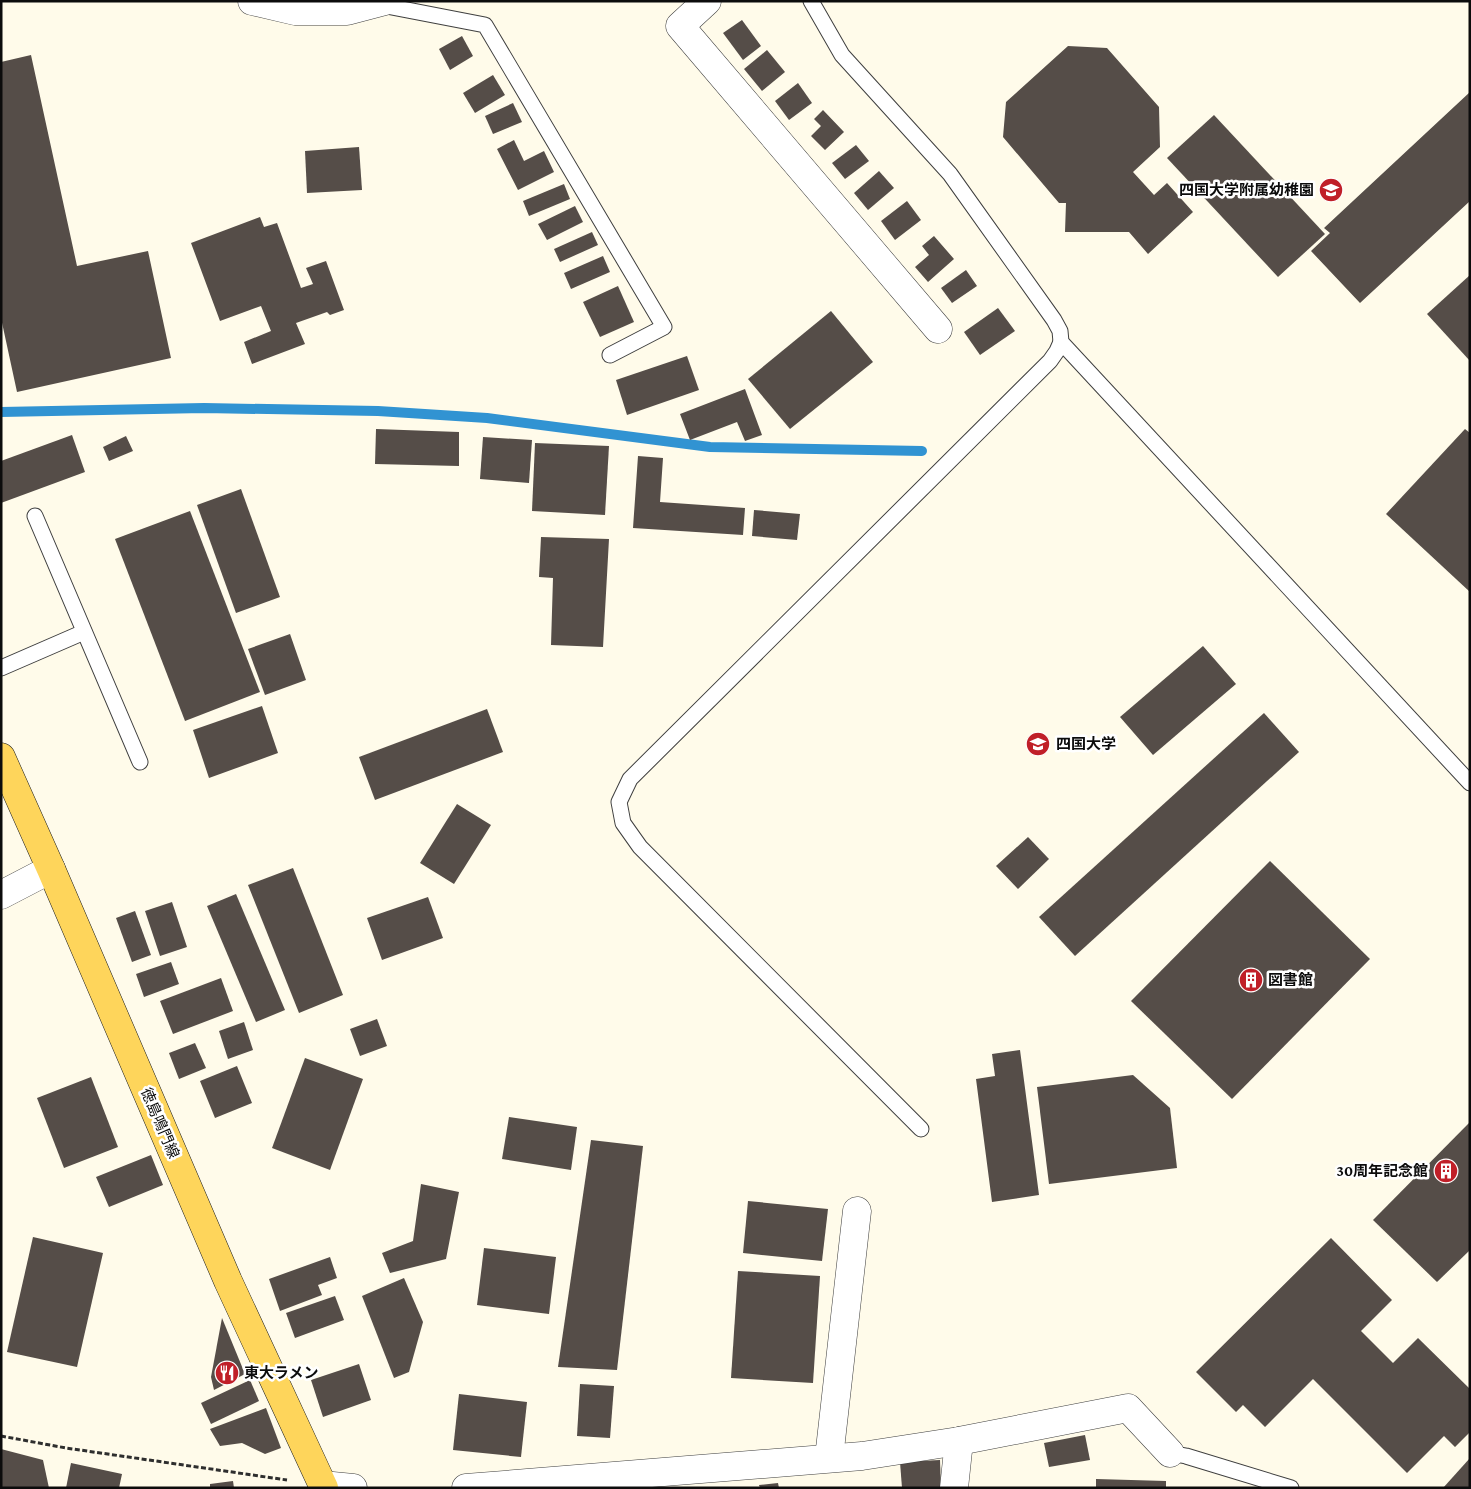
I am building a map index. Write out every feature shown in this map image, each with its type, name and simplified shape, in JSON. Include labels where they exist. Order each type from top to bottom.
[{"type":"main road","name":"徳島鳴門線","points":[[1,757],[52,869],[228,1281],[323,1486]]},
{"type":"street","points":[[252,1],[295,11],[347,11],[380,3]]},
{"type":"street","points":[[707,1],[680,26],[938,329]]},
{"type":"street","points":[[1,895],[52,869]]},
{"type":"street","points":[[829,1458],[857,1211]]},
{"type":"street","points":[[466,1488],[699,1478],[829,1458],[862,1456],[959,1442],[1128,1408],[1170,1453]]},
{"type":"street","points":[[954,1488],[959,1442]]},
{"type":"street","points":[[323,1486],[353,1488]]},
{"type":"lane","points":[[811,1],[842,55],[950,174],[1054,320],[1060,331],[1061,342],[1057,352],[1050,361],[630,779],[619,802],[623,823],[640,847],[921,1129]]},
{"type":"lane","points":[[380,3],[485,25],[664,327],[610,355]]},
{"type":"lane","points":[[1061,342],[1470,783]]},
{"type":"lane","points":[[35,516],[140,762]]},
{"type":"lane","points":[[1,668],[84,632]]},
{"type":"lane","points":[[1170,1453],[1186,1456],[1291,1488]]},
{"type":"path","points":[[1,1436],[66,1448],[323,1486]]},
{"type":"building","points":[[742,20],[761,46],[743,60],[723,33]]},
{"type":"building","points":[[462,36],[473,56],[450,70],[439,49]]},
{"type":"building","points":[[1068,46],[1107,48],[1159,107],[1160,147],[1133,172],[1154,195],[1167,183],[1193,212],[1148,254],[1129,232],[1065,232],[1066,203],[1059,203],[1003,137],[1006,102]]},
{"type":"building","points":[[767,50],[785,72],[762,91],[744,69]]},
{"type":"building","points":[[31,55],[77,266],[148,251],[171,358],[17,392],[1,318],[1,62]]},
{"type":"building","points":[[493,75],[505,95],[475,113],[463,93]]},
{"type":"building","points":[[798,83],[812,103],[789,120],[775,101]]},
{"type":"building","points":[[1470,92],[1470,201],[1360,303],[1311,251],[1330,233],[1324,228]]},
{"type":"building","points":[[513,103],[522,122],[493,134],[485,116]]},
{"type":"building","points":[[823,110],[844,132],[825,150],[811,136],[821,126],[814,119]]},
{"type":"building","points":[[1214,115],[1325,234],[1278,277],[1167,158]]},
{"type":"building","points":[[514,140],[524,161],[544,151],[554,172],[518,190],[497,149]]},
{"type":"building","points":[[856,145],[869,161],[845,179],[832,163]]},
{"type":"building","points":[[359,147],[362,190],[307,193],[305,151]]},
{"type":"building","points":[[879,171],[894,188],[868,210],[854,193]]},
{"type":"building","points":[[564,184],[570,199],[529,216],[523,201]]},
{"type":"building","points":[[907,201],[921,220],[895,240],[881,221]]},
{"type":"building","points":[[575,206],[583,222],[547,240],[538,224]]},
{"type":"building","points":[[260,217],[264,227],[277,223],[301,288],[313,284],[306,268],[326,261],[344,310],[330,315],[327,312],[296,323],[305,344],[252,364],[244,342],[271,331],[261,306],[220,321],[191,243]]},
{"type":"building","points":[[592,232],[598,245],[560,262],[554,249]]},
{"type":"building","points":[[934,236],[954,259],[928,282],[915,267],[929,255],[922,246]]},
{"type":"building","points":[[603,256],[610,272],[571,289],[564,273]]},
{"type":"building","points":[[966,270],[977,286],[952,303],[941,288]]},
{"type":"building","points":[[1470,275],[1470,361],[1427,314]]},
{"type":"building","points":[[618,286],[634,322],[600,337],[583,302]]},
{"type":"building","points":[[998,308],[1015,331],[980,355],[964,332]]},
{"type":"building","points":[[831,311],[873,362],[790,429],[748,379]]},
{"type":"building","points":[[687,356],[699,390],[627,415],[616,380]]},
{"type":"building","points":[[745,389],[762,435],[745,441],[737,422],[690,440],[680,414]]},
{"type":"building","points":[[376,429],[459,432],[459,466],[375,464]]},
{"type":"building","points":[[1465,429],[1470,433],[1470,592],[1386,514]]},
{"type":"building","points":[[72,435],[85,472],[1,503],[1,461]]},
{"type":"building","points":[[126,436],[133,451],[109,461],[103,447]]},
{"type":"building","points":[[483,437],[532,440],[529,483],[480,479]]},
{"type":"building","points":[[535,443],[609,446],[605,515],[532,511]]},
{"type":"building","points":[[638,456],[663,458],[660,502],[745,508],[743,535],[633,528]]},
{"type":"building","points":[[241,489],[280,597],[236,613],[197,505]]},
{"type":"building","points":[[754,510],[800,514],[797,540],[752,536]]},
{"type":"building","points":[[190,511],[260,692],[185,721],[115,539]]},
{"type":"building","points":[[541,537],[609,539],[603,647],[551,645],[553,578],[539,577]]},
{"type":"building","points":[[290,634],[306,680],[265,695],[248,649]]},
{"type":"building","points":[[1203,646],[1236,684],[1153,755],[1120,717]]},
{"type":"building","points":[[262,706],[278,753],[209,778],[193,730]]},
{"type":"building","points":[[487,709],[503,752],[375,800],[359,757]]},
{"type":"building","points":[[1264,713],[1299,752],[1075,956],[1039,917]]},
{"type":"building","points":[[457,804],[491,825],[454,884],[420,863]]},
{"type":"building","points":[[1028,837],[1049,859],[1018,889],[996,866]]},
{"type":"building","name":"図書館","points":[[1270,861],[1370,959],[1232,1099],[1131,1001]]},
{"type":"building","points":[[293,868],[343,995],[299,1013],[248,885]]},
{"type":"building","points":[[236,894],[285,1010],[256,1022],[207,906]]},
{"type":"building","points":[[428,897],[443,938],[382,960],[367,918]]},
{"type":"building","points":[[172,902],[187,947],[160,956],[145,911]]},
{"type":"building","points":[[135,911],[151,955],[132,962],[116,918]]},
{"type":"building","points":[[171,962],[179,984],[144,997],[136,974]]},
{"type":"building","points":[[221,978],[233,1011],[173,1034],[160,1001]]},
{"type":"building","points":[[377,1019],[387,1046],[360,1056],[350,1029]]},
{"type":"building","points":[[244,1022],[253,1050],[228,1059],[219,1031]]},
{"type":"building","points":[[195,1043],[206,1068],[179,1079],[169,1053]]},
{"type":"building","points":[[1020,1050],[1039,1195],[992,1202],[976,1079],[995,1076],[992,1054]]},
{"type":"building","points":[[305,1058],[363,1079],[330,1170],[272,1148]]},
{"type":"building","points":[[237,1066],[252,1103],[215,1118],[200,1081]]},
{"type":"building","points":[[1133,1075],[1170,1108],[1177,1168],[1049,1184],[1037,1087]]},
{"type":"building","points":[[91,1077],[118,1147],[64,1168],[37,1098]]},
{"type":"building","points":[[509,1117],[577,1127],[571,1170],[502,1159]]},
{"type":"building","name":"30周年記念館","points":[[1470,1122],[1470,1250],[1437,1282],[1373,1220]]},
{"type":"building","points":[[591,1140],[643,1146],[617,1370],[558,1367]]},
{"type":"building","points":[[151,1155],[163,1185],[109,1207],[96,1177]]},
{"type":"building","points":[[421,1184],[459,1192],[446,1259],[390,1273],[382,1253],[413,1241]]},
{"type":"building","points":[[748,1201],[828,1209],[822,1261],[743,1253]]},
{"type":"building","points":[[33,1237],[103,1253],[77,1367],[7,1352]]},
{"type":"building","points":[[1331,1238],[1392,1300],[1361,1331],[1393,1363],[1418,1338],[1470,1389],[1470,1432],[1455,1447],[1444,1436],[1407,1473],[1313,1379],[1265,1427],[1243,1405],[1236,1412],[1196,1372]]},
{"type":"building","points":[[484,1248],[556,1257],[549,1314],[477,1305]]},
{"type":"building","points":[[330,1257],[337,1278],[318,1285],[322,1295],[280,1311],[269,1279]]},
{"type":"building","points":[[738,1271],[820,1276],[813,1383],[731,1378]]},
{"type":"building","points":[[404,1278],[423,1322],[409,1372],[394,1378],[362,1296]]},
{"type":"building","points":[[335,1296],[344,1320],[295,1338],[286,1313]]},
{"type":"building","points":[[222,1318],[245,1374],[214,1390],[211,1377]]},
{"type":"building","points":[[359,1364],[371,1400],[323,1417],[311,1380]]},
{"type":"building","points":[[250,1380],[259,1401],[211,1424],[201,1403]]},
{"type":"building","points":[[580,1384],[614,1386],[610,1438],[577,1436]]},
{"type":"building","points":[[459,1394],[527,1402],[521,1457],[453,1450]]},
{"type":"building","points":[[266,1408],[281,1448],[265,1454],[242,1443],[220,1446],[210,1429]]},
{"type":"building","points":[[1085,1435],[1090,1460],[1049,1467],[1044,1443]]},
{"type":"building","points":[[1,1449],[43,1460],[49,1488],[1,1488]]},
{"type":"building","points":[[1470,1458],[1470,1488],[1443,1488]]},
{"type":"building","points":[[940,1460],[941,1488],[902,1488],[900,1462]]},
{"type":"building","points":[[71,1463],[122,1474],[119,1488],[66,1488]]},
{"type":"building","points":[[1096,1479],[1166,1481],[1166,1488],[1096,1488]]},
{"type":"building","points":[[233,1481],[234,1488],[210,1488],[210,1484]]},
{"type":"building","points":[[778,1483],[779,1488],[760,1488],[759,1485]]},
{"type":"waterway","points":[[1,412],[204,408],[378,411],[487,418],[710,447],[922,451]]},
{"type":"place","name":"四国大学附属幼稚園","points":[[1331,190]]},
{"type":"place","name":"四国大学","points":[[1038,744]]},
{"type":"place","name":"図書館","points":[[1251,980]]},
{"type":"place","name":"30周年記念館","points":[[1446,1171]]},
{"type":"place","name":"東大ラメン","points":[[227,1373]]}]
